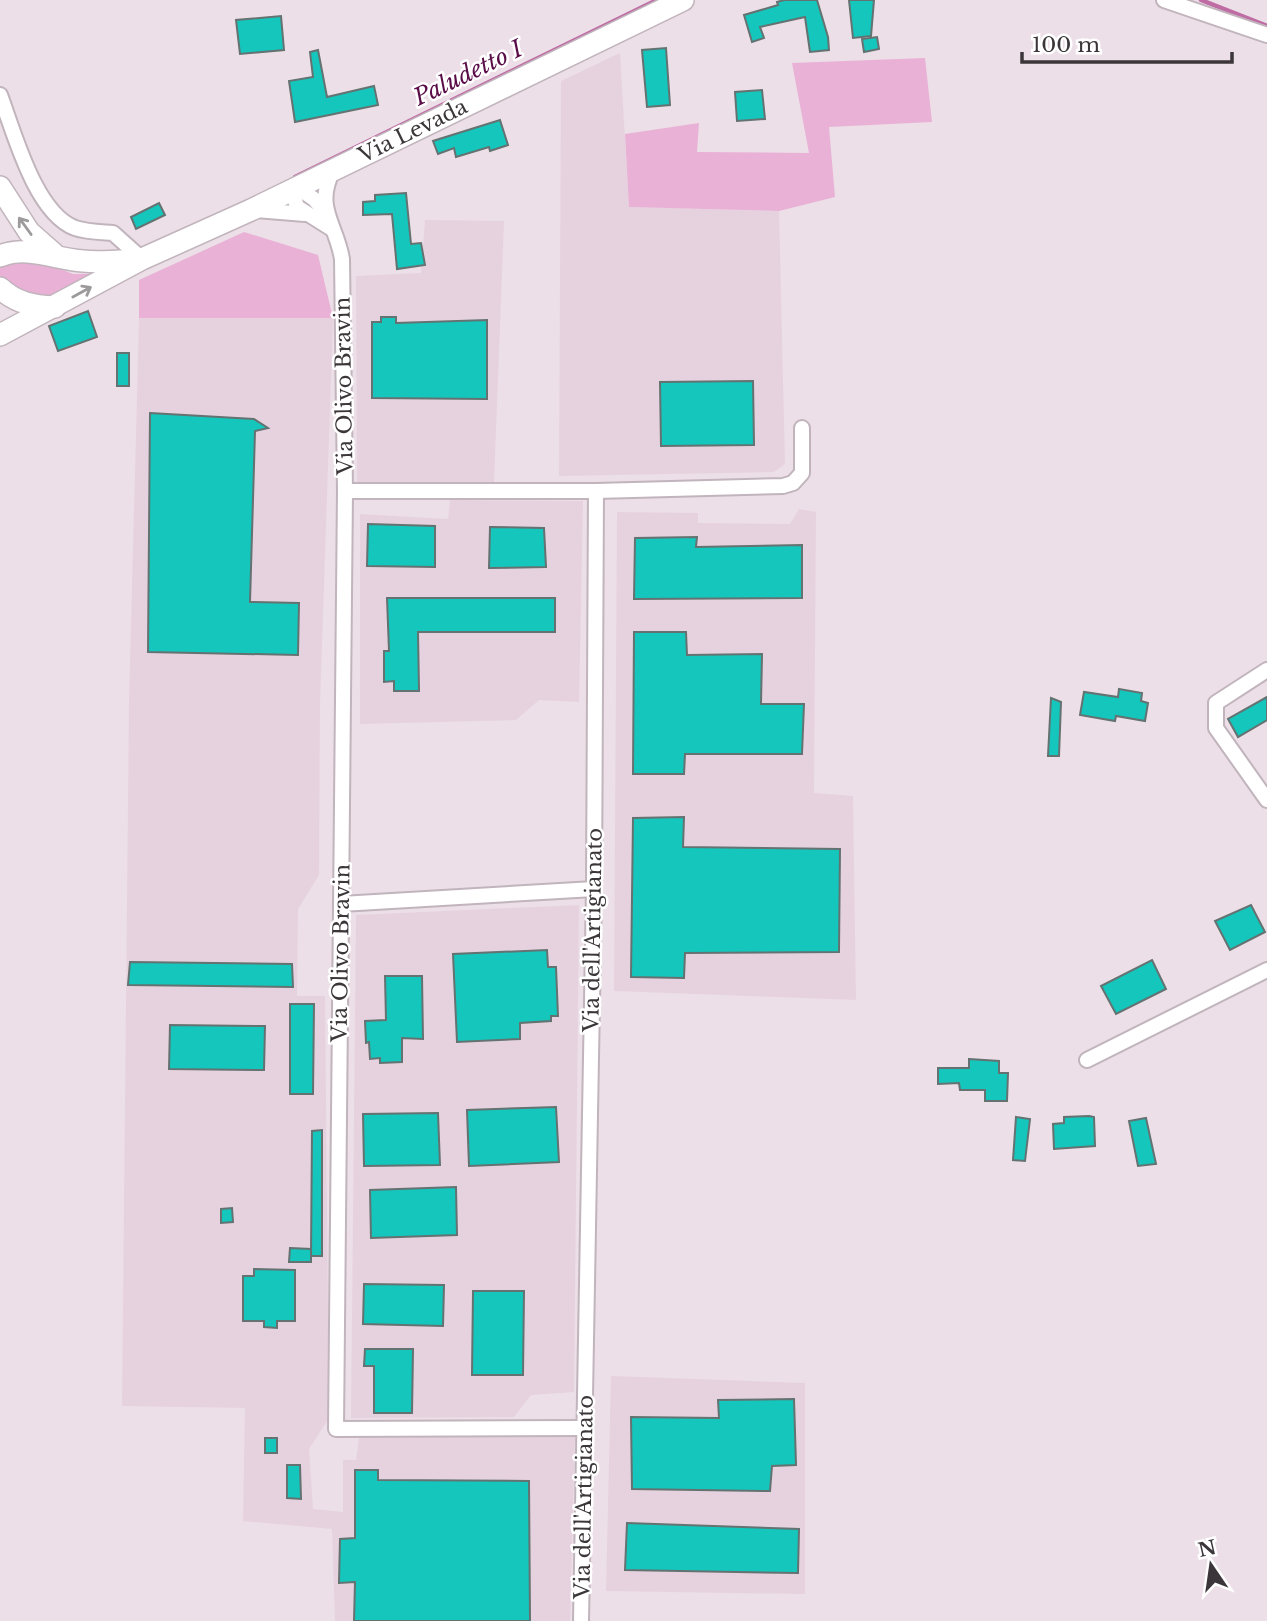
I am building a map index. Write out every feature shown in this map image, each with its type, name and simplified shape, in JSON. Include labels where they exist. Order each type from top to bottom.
[{"type":"main road","name":"Via Levada","points":[[0,335],[142,260],[295,189],[684,0]]},
{"type":"main road","points":[[0,187],[29,232],[40,244],[59,257]]},
{"type":"main road","name":"Via Levada","points":[[0,256],[39,252],[103,262],[142,260]]},
{"type":"main road","points":[[0,288],[24,303],[55,307]]},
{"type":"street","points":[[1164,0],[1267,35]]},
{"type":"street","points":[[0,95],[29,175],[44,201],[73,227],[113,233],[142,260]]},
{"type":"street","points":[[330,223],[326,185],[333,170]]},
{"type":"street","points":[[295,189],[323,207],[330,223]]},
{"type":"street","points":[[295,189],[297,207],[330,223]]},
{"type":"street","points":[[251,210],[307,214]]},
{"type":"street","name":"Via Olivo Bravin","points":[[330,223],[340,246],[342,259],[345,491],[336,1429],[586,1428]]},
{"type":"street","points":[[345,491],[596,491],[783,486],[793,484],[802,473],[802,428]]},
{"type":"street","name":"Via dell'Artigianato","points":[[581,1621],[594,888],[596,491]]},
{"type":"street","points":[[1267,670],[1216,703],[1214,717],[1216,728],[1267,800]]},
{"type":"street","points":[[341,904],[594,888]]},
{"type":"street","points":[[1087,1060],[1267,970]]},
{"type":"shaded area","points":[[620,53],[629,207],[779,211],[785,464],[774,472],[559,476],[561,81]]},
{"type":"shaded area","points":[[925,58],[932,122],[829,127],[835,197],[779,211],[629,207],[625,134],[699,123],[697,152],[809,153],[792,63]]},
{"type":"shaded area","points":[[425,220],[504,221],[494,483],[357,483],[356,276],[421,273]]},
{"type":"shaded area","points":[[244,232],[318,255],[333,318],[139,318],[139,280]]},
{"type":"shaded area","points":[[8,262],[43,262],[73,274],[99,274],[60,299],[32,301],[0,278],[0,265]]},
{"type":"shaded area","points":[[139,318],[333,318],[320,704],[319,875],[298,909],[297,996],[325,996],[329,1418],[309,1449],[313,1509],[343,1512],[343,1460],[356,1460],[359,1438],[575,1434],[570,1621],[335,1621],[332,1529],[243,1521],[245,1408],[122,1406],[129,702]]},
{"type":"shaded area","points":[[450,500],[583,501],[579,702],[539,700],[516,720],[360,724],[360,514],[448,519]]},
{"type":"shaded area","points":[[799,509],[816,512],[814,793],[853,796],[856,1000],[614,991],[617,512],[698,513],[698,523],[790,524]]},
{"type":"shaded area","points":[[579,905],[574,1392],[531,1395],[514,1417],[351,1418],[356,915]]},
{"type":"shaded area","points":[[611,1376],[805,1383],[805,1594],[606,1591]]},
{"type":"building","points":[[817,0],[829,50],[810,52],[805,17],[760,27],[764,38],[752,42],[744,15],[778,5],[777,2]]},
{"type":"building","points":[[849,0],[874,0],[871,36],[853,38]]},
{"type":"building","points":[[281,16],[284,50],[240,54],[236,20]]},
{"type":"building","points":[[877,37],[879,49],[864,52],[862,39]]},
{"type":"building","points":[[666,48],[670,105],[647,107],[642,50]]},
{"type":"building","points":[[318,50],[327,97],[374,86],[378,105],[295,122],[289,81],[313,77],[310,52]]},
{"type":"building","points":[[762,90],[765,119],[737,121],[735,92]]},
{"type":"building","points":[[500,120],[508,145],[490,151],[489,147],[456,157],[454,148],[438,154],[433,141]]},
{"type":"building","points":[[406,193],[411,244],[421,243],[425,265],[397,269],[392,214],[363,215],[363,202],[375,201],[375,195]]},
{"type":"building","points":[[159,203],[165,215],[136,229],[131,217]]},
{"type":"building","points":[[88,311],[97,337],[58,351],[49,326]]},
{"type":"building","points":[[381,317],[396,317],[396,323],[487,320],[487,399],[372,398],[372,322],[381,322]]},
{"type":"building","points":[[117,353],[129,353],[129,386],[117,386]]},
{"type":"building","points":[[753,381],[754,445],[661,446],[660,382]]},
{"type":"building","points":[[150,413],[254,419],[268,428],[255,431],[250,602],[299,603],[298,655],[148,652]]},
{"type":"building","points":[[368,524],[435,526],[435,567],[367,566]]},
{"type":"building","points":[[490,527],[544,528],[546,567],[489,568]]},
{"type":"building","points":[[697,537],[696,547],[802,545],[802,598],[634,599],[635,538]]},
{"type":"building","points":[[387,598],[555,598],[555,632],[418,632],[419,691],[394,691],[394,681],[384,682],[384,651],[389,651]]},
{"type":"building","points":[[634,632],[686,632],[687,655],[762,654],[761,704],[804,704],[802,754],[685,754],[684,774],[633,774]]},
{"type":"building","points":[[1119,689],[1142,693],[1141,701],[1148,703],[1145,721],[1116,716],[1115,721],[1080,715],[1084,692],[1118,697]]},
{"type":"building","points":[[1267,697],[1267,720],[1238,737],[1228,719]]},
{"type":"building","points":[[1051,698],[1061,702],[1059,756],[1048,756]]},
{"type":"building","points":[[684,817],[683,847],[840,849],[839,952],[685,953],[684,978],[631,977],[633,818]]},
{"type":"building","points":[[1251,905],[1265,932],[1230,950],[1215,921]]},
{"type":"building","points":[[547,950],[548,967],[556,967],[558,1016],[551,1016],[551,1021],[520,1023],[520,1039],[457,1042],[453,954]]},
{"type":"building","points":[[1152,960],[1166,989],[1116,1014],[1101,986]]},
{"type":"building","points":[[130,962],[292,964],[293,987],[128,985]]},
{"type":"building","points":[[385,976],[422,976],[423,1039],[402,1038],[402,1062],[380,1063],[380,1058],[370,1059],[369,1042],[366,1043],[365,1021],[386,1020]]},
{"type":"building","points":[[290,1004],[314,1004],[313,1094],[290,1094]]},
{"type":"building","points":[[170,1025],[265,1026],[264,1070],[169,1069]]},
{"type":"building","points":[[969,1059],[999,1061],[999,1073],[1008,1073],[1007,1101],[985,1101],[985,1090],[960,1090],[959,1083],[938,1084],[938,1068],[969,1068]]},
{"type":"building","points":[[556,1107],[559,1162],[469,1166],[467,1110]]},
{"type":"building","points":[[438,1113],[440,1165],[364,1166],[363,1114]]},
{"type":"building","points":[[1016,1117],[1030,1119],[1025,1161],[1013,1160]]},
{"type":"building","points":[[1064,1117],[1094,1117],[1095,1146],[1054,1149],[1053,1124],[1064,1123]]},
{"type":"building","points":[[1146,1118],[1156,1164],[1138,1166],[1129,1121]]},
{"type":"building","points":[[322,1130],[322,1256],[311,1256],[312,1131]]},
{"type":"building","points":[[456,1187],[457,1235],[371,1238],[370,1190]]},
{"type":"building","points":[[232,1208],[233,1222],[221,1223],[221,1209]]},
{"type":"building","points":[[290,1248],[311,1249],[311,1262],[289,1262]]},
{"type":"building","points":[[254,1269],[295,1270],[295,1321],[277,1321],[277,1328],[264,1327],[264,1321],[243,1321],[243,1276],[254,1276]]},
{"type":"building","points":[[364,1284],[444,1285],[443,1326],[363,1324]]},
{"type":"building","points":[[473,1291],[524,1291],[523,1375],[472,1375]]},
{"type":"building","points":[[365,1349],[413,1349],[412,1413],[374,1413],[374,1366],[364,1366]]},
{"type":"building","points":[[794,1399],[796,1465],[772,1466],[770,1491],[632,1489],[631,1417],[719,1418],[718,1400]]},
{"type":"building","points":[[265,1438],[277,1438],[277,1453],[265,1453]]},
{"type":"building","points":[[287,1465],[300,1465],[301,1499],[287,1498]]},
{"type":"building","points":[[355,1470],[378,1470],[378,1480],[529,1481],[530,1621],[354,1621],[355,1582],[339,1583],[340,1539],[355,1538]]},
{"type":"building","points":[[627,1523],[799,1529],[798,1573],[625,1570]]},
{"type":"waterway","name":"Paludetto I","points":[[295,177],[657,0]]},
{"type":"waterway","name":"Paludetto I","points":[[1201,0],[1267,26]]}]
